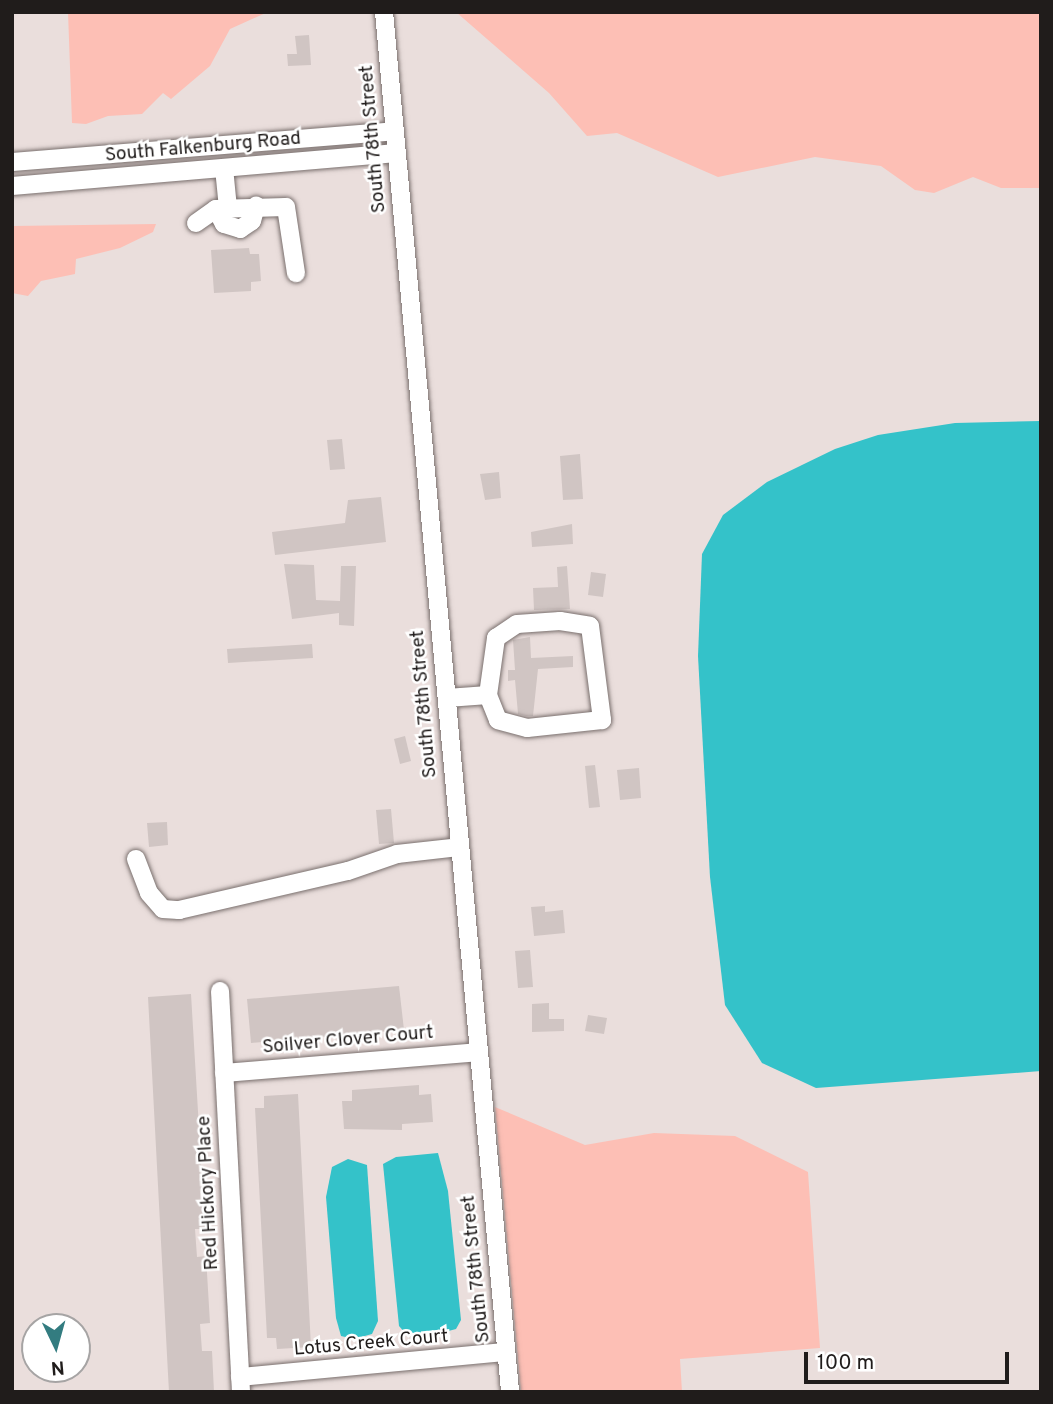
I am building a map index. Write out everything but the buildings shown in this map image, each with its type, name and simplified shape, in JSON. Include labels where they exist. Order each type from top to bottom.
[{"type":"street","name":"South 78th Street","points":[[384,12],[510,1392]]},
{"type":"street","name":"South Falkenburg Road","points":[[12,162],[395,131]]},
{"type":"street","name":"South Falkenburg Road","points":[[12,186],[397,153]]},
{"type":"street","points":[[222,209],[224,168]]},
{"type":"street","points":[[196,223],[222,209],[279,204],[290,212],[296,274]]},
{"type":"street","points":[[560,621],[590,626],[602,720],[527,728],[511,725],[498,720],[488,695],[496,638],[506,628],[560,621]]},
{"type":"street","points":[[447,698],[488,695]]},
{"type":"street","points":[[136,859],[149,893],[163,909],[179,910],[348,871],[397,854],[459,847]]},
{"type":"street","name":"Red Hickory Place","points":[[220,991],[240,1384]]},
{"type":"street","name":"Soilver Clover Court","points":[[224,1073],[477,1052]]},
{"type":"street","name":"Lotus Creek Court","points":[[240,1384],[506,1352]]},
{"type":"shaded area","points":[[68,12],[268,12],[230,29],[210,66],[171,99],[163,93],[142,114],[108,116],[86,124],[72,123]]},
{"type":"shaded area","points":[[456,12],[1041,12],[1041,188],[1001,188],[973,177],[934,193],[915,190],[881,166],[815,157],[718,177],[617,133],[587,136],[549,93]]},
{"type":"shaded area","points":[[156,224],[153,232],[120,248],[76,259],[75,274],[41,281],[28,296],[12,293],[12,226]]},
{"type":"shaded area","points":[[495,1107],[585,1145],[654,1133],[735,1136],[808,1172],[820,1348],[680,1359],[682,1392],[521,1392]]},
{"type":"water","points":[[1041,421],[1041,1071],[816,1088],[762,1063],[725,1005],[710,877],[698,656],[702,554],[723,515],[767,482],[835,449],[878,435],[955,423]]},
{"type":"water","points":[[438,1153],[448,1191],[461,1320],[456,1329],[441,1333],[406,1334],[399,1326],[383,1164],[396,1157]]},
{"type":"water","points":[[348,1159],[367,1165],[378,1321],[372,1334],[354,1339],[341,1336],[336,1318],[326,1197],[332,1167]]}]
